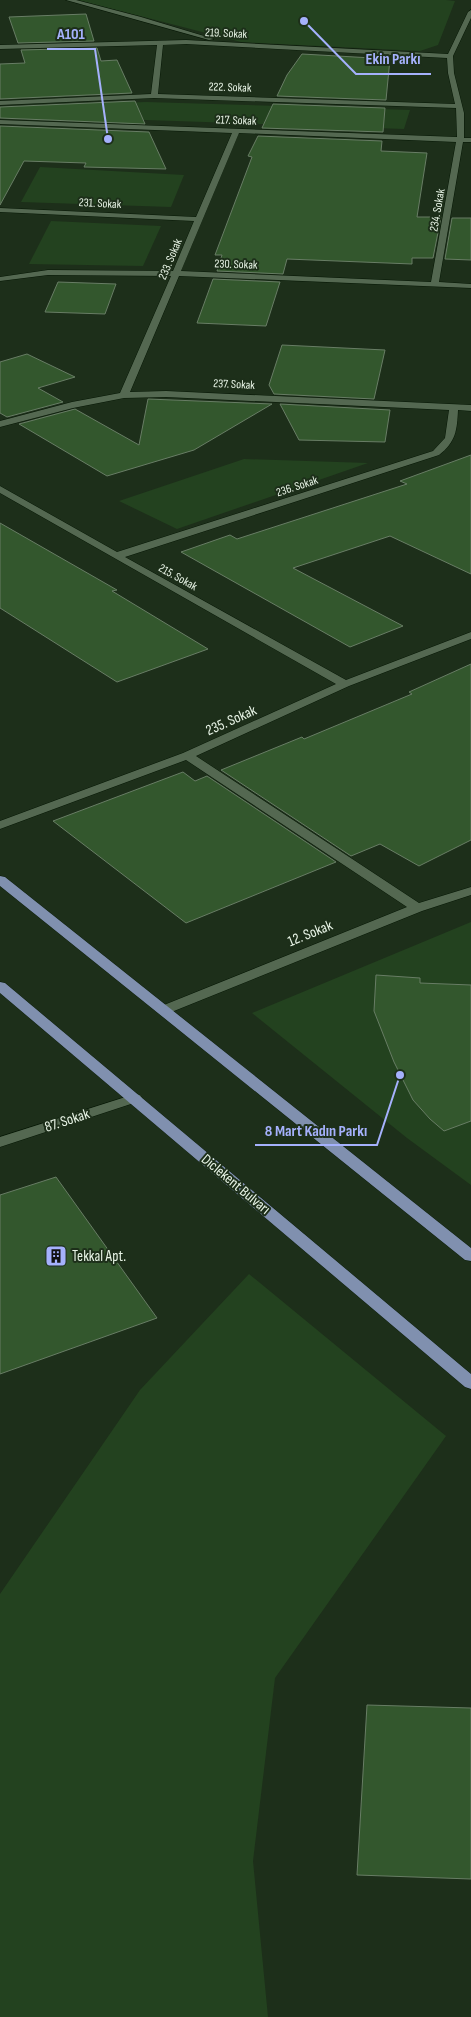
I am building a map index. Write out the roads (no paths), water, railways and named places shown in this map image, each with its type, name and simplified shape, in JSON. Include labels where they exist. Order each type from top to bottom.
[{"type":"main road","points":[[0,880],[471,1256]]},
{"type":"main road","name":"Diclekent Bulvarı","points":[[0,986],[471,1383]]},
{"type":"street","points":[[69,0],[179,28],[228,44]]},
{"type":"street","points":[[450,56],[471,12]]},
{"type":"street","points":[[154,96],[160,43]]},
{"type":"street","name":"219. Sokak","points":[[0,47],[160,43],[228,44],[450,56]]},
{"type":"street","name":"234. Sokak","points":[[436,284],[460,140],[460,92],[451,73],[450,56]]},
{"type":"street","name":"222. Sokak","points":[[0,103],[154,96],[460,106]]},
{"type":"street","name":"217. Sokak","points":[[0,122],[471,140]]},
{"type":"street","name":"233. Sokak","points":[[124,395],[236,131]]},
{"type":"street","name":"231. Sokak","points":[[0,210],[199,219]]},
{"type":"street","name":"230. Sokak","points":[[0,279],[15,275],[56,273],[176,273],[471,286]]},
{"type":"street","name":"237. Sokak","points":[[0,424],[72,405],[124,395],[176,394],[471,408]]},
{"type":"street","name":"236. Sokak","points":[[116,556],[436,453],[447,445],[452,434],[454,408]]},
{"type":"street","name":"215. Sokak","points":[[0,488],[116,556],[345,684]]},
{"type":"street","name":"235. Sokak","points":[[0,825],[187,756],[345,684],[471,635]]},
{"type":"street","points":[[187,756],[417,908]]},
{"type":"street","name":"12. Sokak","points":[[164,1010],[417,908],[471,891]]},
{"type":"street","name":"87. Sokak","points":[[0,1142],[135,1098]]},
{"type":"place","name":"Ekin Parkı","points":[[304,21]]},
{"type":"place","name":"A101","points":[[108,139]]},
{"type":"place","name":"8 Mart Kadın Parkı","points":[[400,1075]]},
{"type":"place","name":"Tekkal Apt.","points":[[56,1256]]}]
